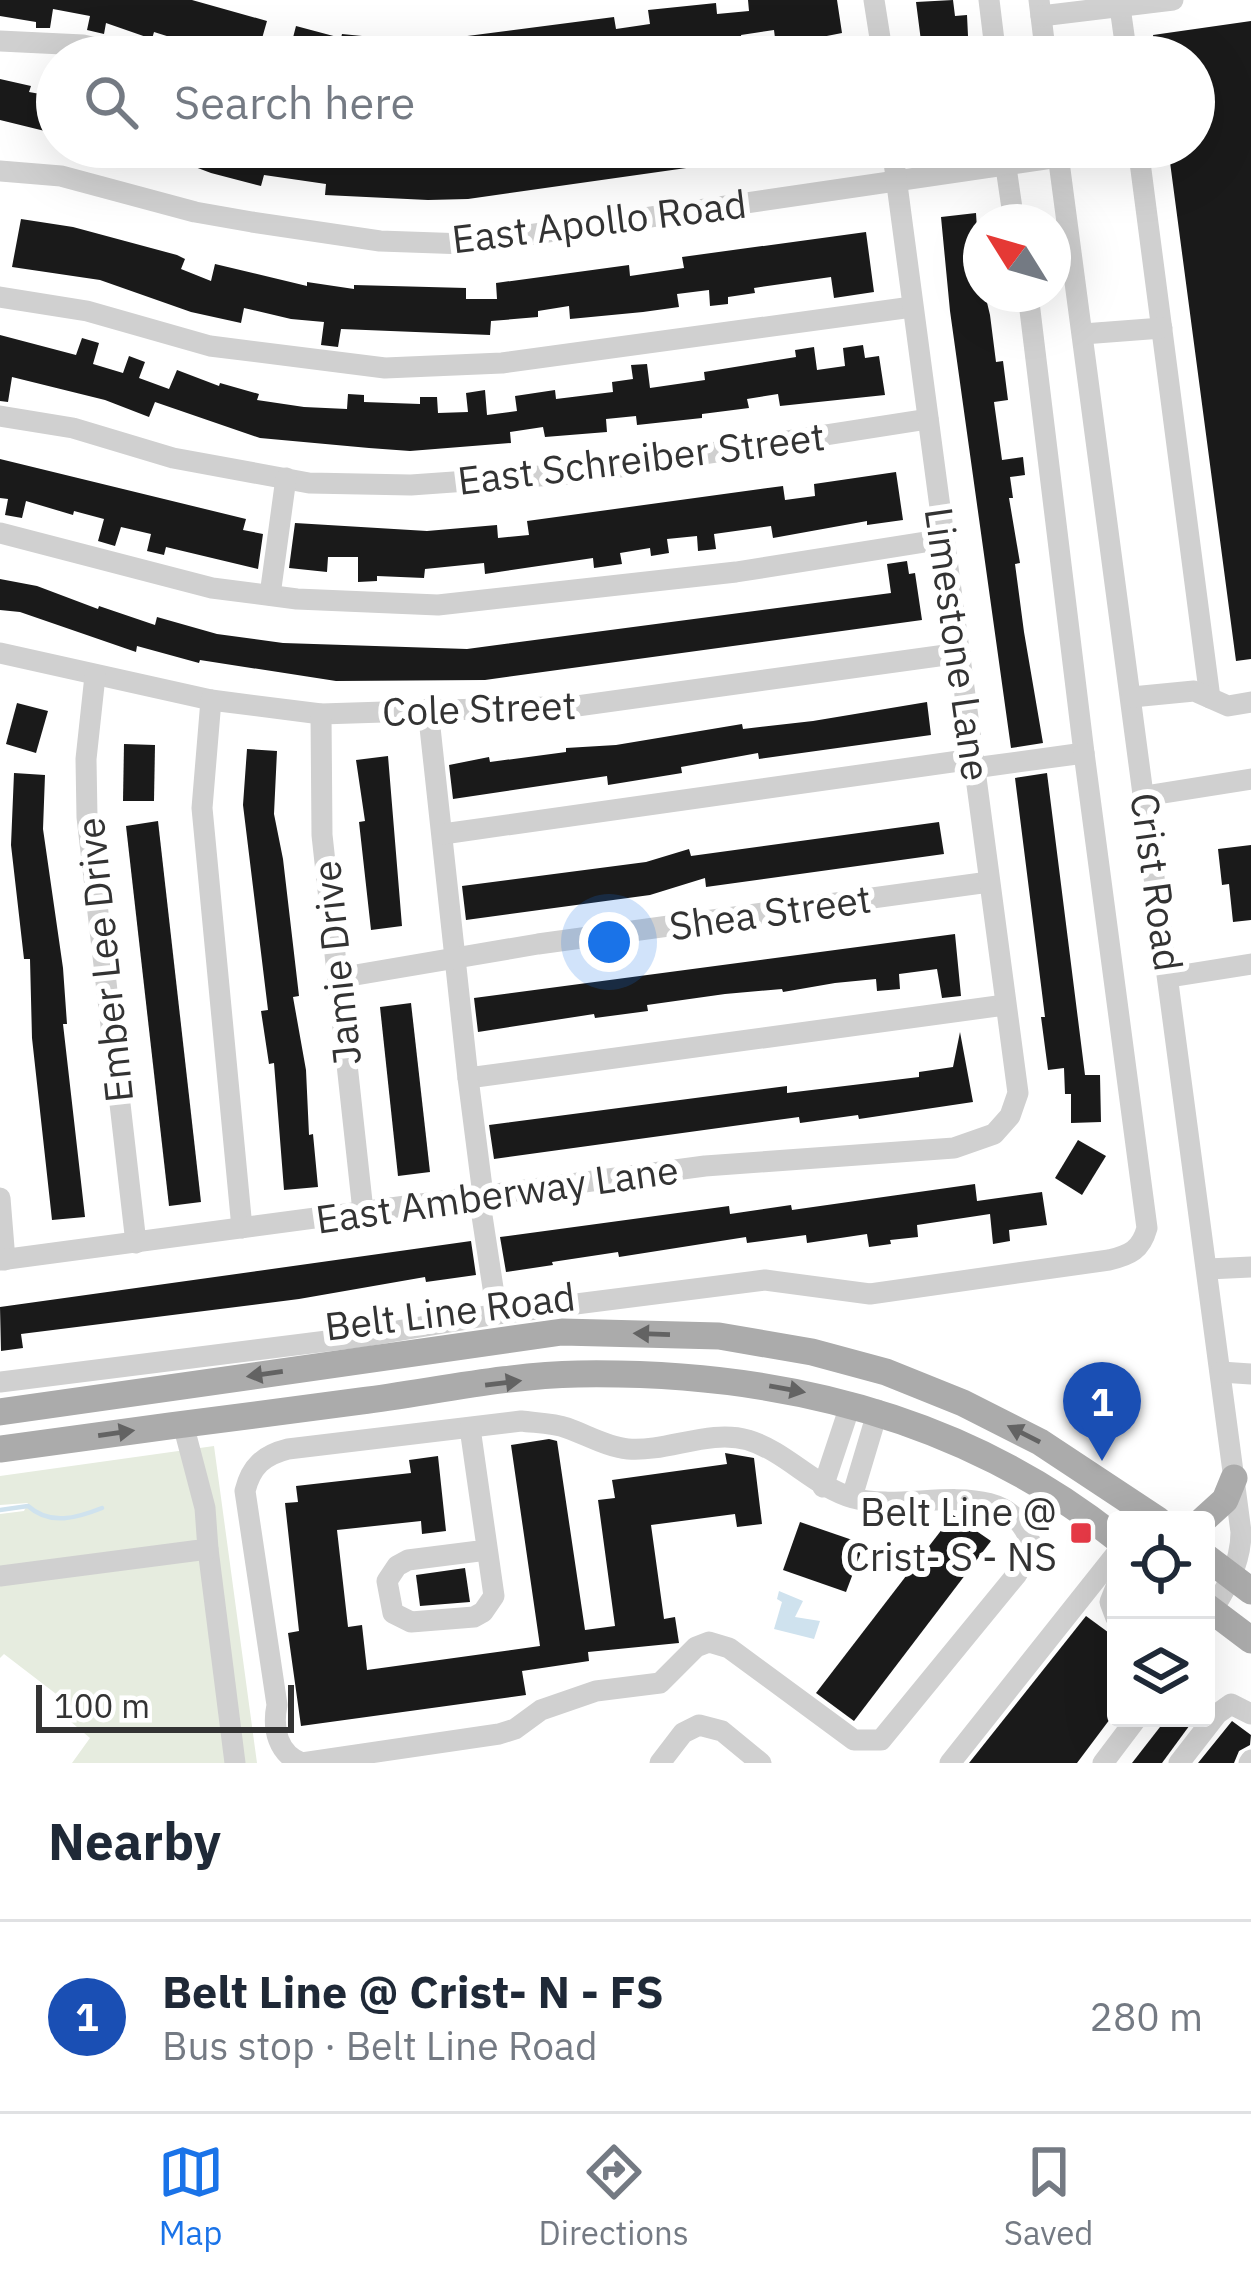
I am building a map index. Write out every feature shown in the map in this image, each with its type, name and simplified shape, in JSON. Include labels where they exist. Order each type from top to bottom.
[{"type":"main road","name":"Belt Line Road","points":[[0,1412],[562,1332],[719,1336],[812,1352],[886,1372],[963,1403],[1040,1442],[1144,1511]]},
{"type":"main road","name":"Belt Line Road","points":[[0,1449],[574,1374],[723,1378],[864,1407],[947,1438],[1016,1473],[1107,1532]]},
{"type":"main road","points":[[1213,1511],[1225,1500],[1234,1478]]},
{"type":"main road","points":[[1215,1564],[1242,1584]]},
{"type":"main road","points":[[1215,1617],[1251,1640]]},
{"type":"street","points":[[874,0],[879,36]]},
{"type":"street","points":[[989,0],[993,36]]},
{"type":"street","points":[[1040,8],[1120,7],[1173,0]]},
{"type":"street","points":[[1120,7],[1124,36]]},
{"type":"street","points":[[0,41],[36,43]]},
{"type":"street","name":"Limestone Lane","points":[[894,168],[1018,1093],[1010,1116],[994,1134]]},
{"type":"street","name":"East Apollo Road","points":[[0,172],[62,176],[195,212],[252,222],[380,241],[466,244],[949,168]]},
{"type":"street","points":[[1005,168],[1011,204]]},
{"type":"street","name":"Crist Road","points":[[1060,168],[1234,1478],[1242,1584],[1215,1607]]},
{"type":"street","points":[[1141,168],[1210,698]]},
{"type":"street","points":[[0,297],[87,311],[210,346],[385,368],[502,363],[913,308]]},
{"type":"street","points":[[0,1382],[766,1280],[870,1294],[1108,1260],[1127,1256],[1142,1245],[1148,1228],[1030,312]]},
{"type":"street","points":[[1082,334],[1162,328]]},
{"type":"street","name":"East Schreiber Street","points":[[0,416],[73,428],[173,458],[286,478],[411,485],[582,473],[928,419]]},
{"type":"street","points":[[270,595],[286,478]]},
{"type":"street","points":[[0,533],[212,588],[438,605],[757,569],[944,539]]},
{"type":"street","name":"Cole Street","points":[[0,653],[211,700],[321,714],[577,706],[960,653]]},
{"type":"street","name":"Ember Lee Drive","points":[[94,676],[86,759],[87,817],[136,1243]]},
{"type":"street","points":[[1132,697],[1194,691],[1228,706],[1251,702]]},
{"type":"street","points":[[211,700],[202,808],[242,1228]]},
{"type":"street","points":[[428,709],[497,1314]]},
{"type":"street","name":"Jamie Drive","points":[[321,714],[322,835],[364,1211]]},
{"type":"street","points":[[443,834],[1084,753]]},
{"type":"street","points":[[1145,796],[1251,779]]},
{"type":"street","name":"Shea Street","points":[[338,978],[538,944],[989,882]]},
{"type":"street","points":[[1169,977],[1251,964]]},
{"type":"street","points":[[468,1078],[1005,1005]]},
{"type":"street","name":"East Amberway Lane","points":[[2,1260],[706,1166],[954,1148],[994,1134]]},
{"type":"street","points":[[0,1198],[2,1260]]},
{"type":"street","points":[[1208,1269],[1251,1267]]},
{"type":"street","points":[[1221,1372],[1251,1374]]},
{"type":"street","points":[[823,1487],[864,1407]]},
{"type":"street","points":[[852,1498],[864,1407]]},
{"type":"street","points":[[521,1421],[561,1426],[628,1449],[711,1438],[744,1439],[784,1457],[823,1487],[852,1498],[894,1504],[977,1498],[1008,1512],[1026,1527],[1032,1547],[1017,1574],[881,1740],[854,1740],[729,1648],[709,1642],[696,1647],[660,1683],[596,1691],[541,1710],[499,1734],[302,1762],[292,1759],[278,1741],[245,1491],[248,1476],[272,1454],[521,1421]]},
{"type":"street","points":[[184,1424],[205,1508],[236,1763]]},
{"type":"street","points":[[470,1428],[488,1550],[494,1596],[484,1612],[474,1617],[411,1622],[393,1613],[387,1581],[408,1559],[488,1550]]},
{"type":"street","points":[[0,1576],[208,1549]]},
{"type":"street","points":[[950,1763],[1107,1586]]},
{"type":"street","points":[[1179,1763],[1217,1714],[1231,1704],[1251,1714]]},
{"type":"street","points":[[660,1763],[683,1733],[699,1725],[722,1731],[761,1763]]},
{"type":"street","points":[[1103,1763],[1130,1727]]},
{"type":"shaded area","points":[[214,1446],[257,1763],[72,1763],[90,1738],[71,1722],[77,1710],[4,1654],[0,1658],[0,1514],[24,1511],[28,1503],[0,1505],[0,1476]]},
{"type":"water","points":[[779,1591],[803,1601],[795,1617],[820,1621],[814,1639],[774,1629],[782,1602],[777,1599]]},
{"type":"building","points":[[0,0],[192,0],[267,21],[263,36],[154,32],[143,36],[106,23],[104,34],[87,30],[90,16],[53,9],[50,28],[0,16]]},
{"type":"building","points":[[748,0],[837,0],[842,33],[467,36],[614,17],[616,29],[650,24],[648,10],[716,3],[717,14],[749,11]]},
{"type":"building","points":[[953,0],[955,16],[967,15],[968,36],[920,36],[916,2]]},
{"type":"building","points":[[1251,21],[1251,659],[1236,661],[1171,168],[1215,168],[1215,36],[1153,35]]},
{"type":"building","points":[[296,26],[334,36],[293,36]]},
{"type":"building","points":[[0,79],[31,86],[29,92],[36,93],[36,129],[0,120]]},
{"type":"building","points":[[198,168],[687,168],[468,199],[428,200],[325,195],[326,184],[264,175],[261,186]]},
{"type":"building","points":[[963,214],[963,312],[989,312],[996,362],[1003,361],[1008,400],[994,402],[1002,460],[1023,457],[1025,475],[1010,477],[1013,498],[1009,498],[1043,743],[1011,748],[941,217]]},
{"type":"building","points":[[21,219],[73,227],[177,255],[185,259],[181,269],[211,281],[215,264],[307,286],[307,282],[354,289],[354,285],[466,288],[466,299],[497,299],[496,283],[629,265],[630,276],[684,268],[682,257],[866,232],[874,292],[834,298],[831,277],[754,288],[755,293],[728,297],[728,304],[710,306],[709,290],[677,294],[679,307],[643,312],[570,319],[569,306],[538,311],[538,317],[491,321],[490,335],[341,329],[338,347],[321,345],[324,322],[244,308],[241,323],[191,312],[100,280],[12,267]]},
{"type":"building","points":[[0,335],[76,355],[82,338],[99,343],[93,364],[123,373],[129,356],[145,362],[139,378],[169,389],[177,370],[259,394],[257,400],[304,407],[347,409],[348,394],[364,395],[364,402],[420,404],[420,397],[437,397],[438,413],[468,412],[466,393],[485,390],[487,415],[517,411],[515,396],[555,390],[556,399],[613,392],[612,382],[633,379],[631,365],[647,364],[650,388],[705,380],[704,372],[796,357],[795,350],[814,347],[817,370],[845,366],[843,348],[863,345],[865,358],[879,356],[885,395],[780,406],[778,394],[747,399],[749,408],[702,414],[702,418],[637,425],[636,416],[606,419],[607,432],[545,437],[543,427],[510,432],[511,443],[410,451],[260,438],[155,402],[149,417],[105,400],[12,377],[8,402],[0,401]]},
{"type":"building","points":[[0,459],[246,519],[243,530],[263,534],[258,569],[166,547],[164,555],[147,551],[151,534],[121,527],[115,546],[98,541],[104,519],[74,511],[73,515],[26,501],[22,518],[5,515],[8,499],[0,498]]},
{"type":"building","points":[[896,472],[903,520],[867,525],[867,521],[773,538],[771,526],[714,534],[716,549],[698,551],[697,536],[667,539],[669,553],[651,556],[650,548],[620,553],[622,564],[594,568],[593,558],[485,574],[484,563],[425,569],[424,578],[377,576],[377,581],[358,582],[358,557],[328,557],[327,572],[289,568],[295,523],[427,531],[497,525],[498,538],[529,535],[527,521],[783,486],[785,500],[815,496],[814,484]]},
{"type":"building","points":[[907,561],[909,574],[915,573],[922,620],[485,680],[336,681],[199,663],[137,646],[136,652],[20,612],[0,610],[0,579],[37,586],[155,625],[157,617],[217,634],[283,643],[467,649],[891,593],[887,564]]},
{"type":"building","points":[[927,702],[931,735],[759,759],[758,753],[681,767],[682,773],[608,785],[607,776],[453,799],[449,765],[742,724],[743,729],[813,721]]},
{"type":"building","points":[[17,703],[48,711],[36,753],[6,744]]},
{"type":"building","points":[[124,744],[155,745],[154,801],[123,801]]},
{"type":"building","points":[[247,749],[277,751],[274,814],[283,859],[299,996],[293,997],[318,1187],[284,1190],[274,1063],[269,1064],[261,1011],[268,1010],[243,805]]},
{"type":"building","points":[[388,756],[402,926],[371,930],[359,822],[365,821],[356,760]]},
{"type":"building","points":[[14,773],[45,775],[43,829],[63,968],[67,1024],[63,1024],[85,1217],[52,1220],[32,1038],[30,959],[24,959],[11,845]]},
{"type":"building","points":[[1047,773],[1085,1075],[1100,1075],[1101,1122],[1071,1123],[1071,1094],[1065,1094],[1064,1068],[1048,1070],[1015,778]]},
{"type":"building","points":[[158,821],[201,1202],[169,1206],[126,826]]},
{"type":"building","points":[[939,822],[944,854],[706,887],[705,878],[650,895],[466,920],[462,886],[646,862],[689,849],[691,856]]},
{"type":"building","points":[[1251,845],[1251,920],[1233,922],[1229,884],[1222,885],[1218,849]]},
{"type":"building","points":[[955,934],[961,996],[942,998],[937,969],[899,974],[900,989],[877,991],[876,979],[783,992],[725,994],[647,1005],[648,1011],[595,1018],[594,1014],[478,1032],[474,998]]},
{"type":"building","points":[[411,1003],[430,1172],[398,1176],[380,1007]]},
{"type":"building","points":[[960,1032],[973,1102],[859,1119],[858,1115],[800,1123],[799,1117],[494,1159],[489,1125],[787,1086],[787,1093],[919,1077],[919,1072],[953,1067]]},
{"type":"building","points":[[1078,1140],[1106,1156],[1082,1195],[1055,1178]]},
{"type":"building","points":[[975,1184],[977,1201],[1042,1192],[1047,1225],[1009,1230],[1010,1241],[993,1244],[990,1214],[917,1225],[918,1237],[869,1247],[867,1234],[807,1243],[806,1235],[747,1243],[746,1237],[619,1257],[618,1252],[506,1272],[500,1237],[729,1206],[730,1214],[791,1205],[792,1210]]},
{"type":"building","points":[[471,1241],[476,1275],[426,1282],[425,1277],[299,1299],[21,1334],[23,1348],[1,1351],[0,1307]]},
{"type":"building","points":[[557,1441],[585,1630],[615,1626],[598,1500],[615,1498],[612,1480],[727,1464],[725,1453],[754,1458],[762,1524],[737,1527],[735,1514],[651,1525],[664,1619],[675,1617],[679,1643],[588,1652],[589,1661],[522,1671],[526,1695],[301,1726],[288,1633],[299,1631],[285,1503],[298,1502],[296,1486],[411,1473],[409,1460],[438,1456],[446,1531],[422,1534],[421,1521],[337,1530],[348,1627],[362,1625],[367,1670],[540,1646],[511,1445]]},
{"type":"building","points":[[953,1515],[991,1541],[854,1721],[816,1693]]},
{"type":"building","points":[[800,1522],[864,1544],[846,1592],[783,1570]]},
{"type":"building","points":[[465,1568],[470,1602],[420,1606],[416,1575]]},
{"type":"building","points":[[1086,1616],[1107,1631],[1107,1723],[1077,1763],[969,1763]]},
{"type":"building","points":[[1232,1721],[1251,1735],[1250,1745],[1239,1751],[1234,1763],[1198,1763]]},
{"type":"building","points":[[1160,1727],[1188,1727],[1162,1763],[1132,1763]]},
{"type":"waterway","points":[[0,1510],[28,1506],[45,1516],[64,1518],[102,1508]]},
{"type":"place","name":"Belt Line @ Crist- N - FS","points":[[1102,1461]]},
{"type":"place","name":"Belt Line @ Crist- S - NS","points":[[1081,1533]]}]
